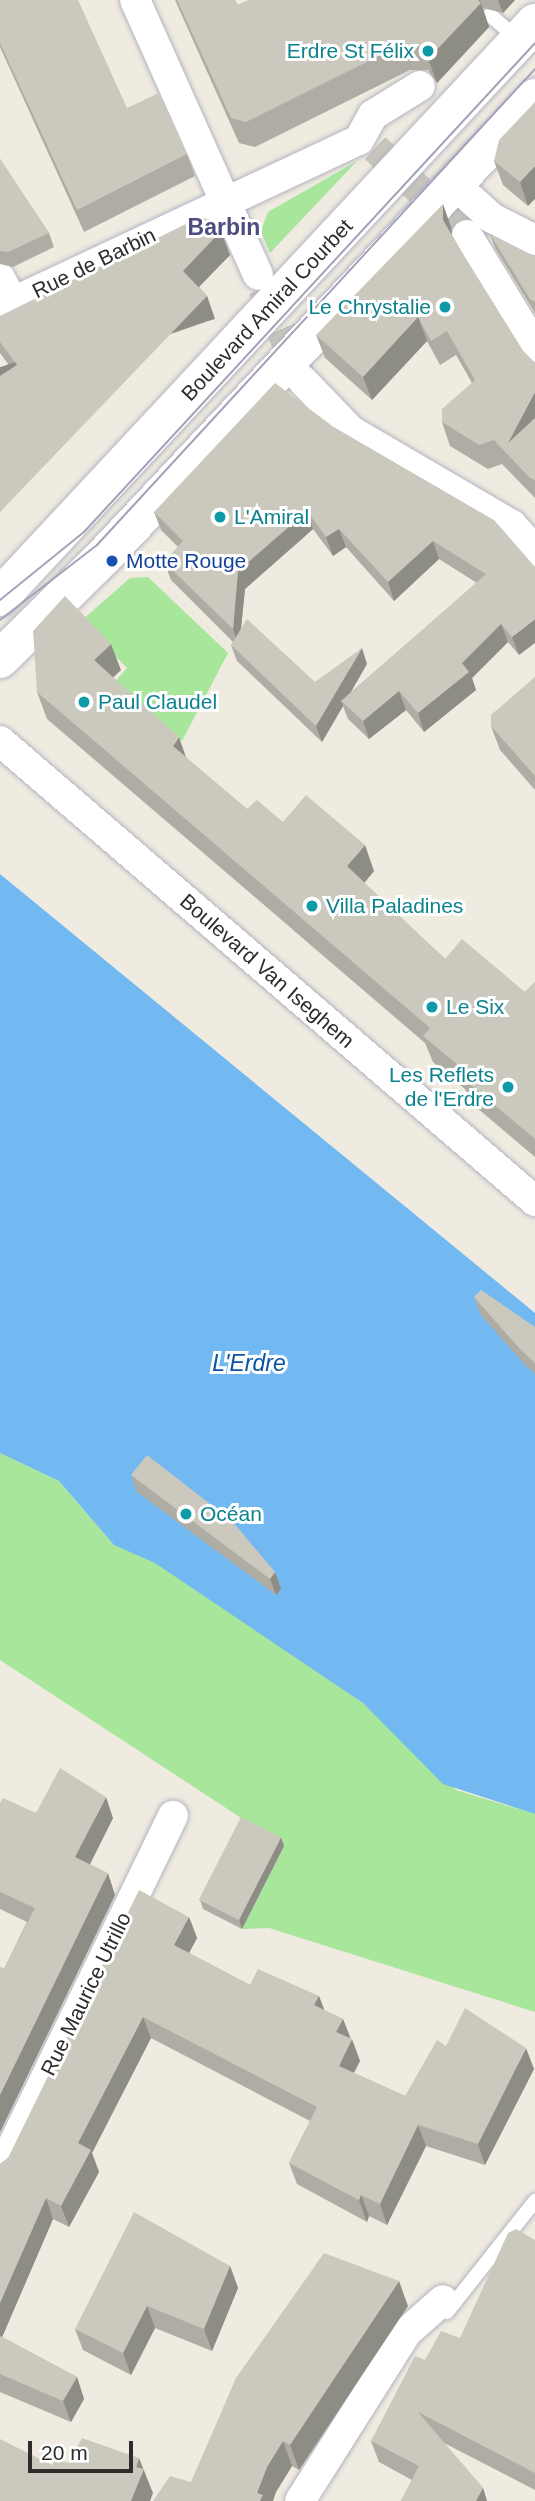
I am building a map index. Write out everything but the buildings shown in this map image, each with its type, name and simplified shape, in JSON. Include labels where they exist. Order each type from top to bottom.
[{"type":"street","points":[[135,0],[258,275]]},
{"type":"street","name":"Boulevard Amiral Courbet","points":[[0,597],[527,32]]},
{"type":"street","name":"Rue de Barbin","points":[[4,296],[226,200],[367,144],[373,115],[420,86]]},
{"type":"street","points":[[0,659],[535,98]]},
{"type":"street","points":[[454,184],[492,218],[535,240]]},
{"type":"street","points":[[467,235],[535,347]]},
{"type":"street","points":[[302,380],[351,431],[512,525],[535,551]]},
{"type":"street","name":"Boulevard Van Iseghem","points":[[0,741],[535,1200]]},
{"type":"street","name":"Rue Maurice Utrillo","points":[[0,2172],[173,1816]]},
{"type":"street","points":[[300,2501],[407,2332],[443,2300]]},
{"type":"lane","points":[[490,15],[527,32]]},
{"type":"lane","points":[[407,2332],[438,2323],[535,2201]]},
{"type":"green space","points":[[357,161],[270,253],[261,231],[268,212]]},
{"type":"green space","points":[[148,577],[228,653],[182,741],[111,686],[127,668],[81,621],[130,578]]},
{"type":"green space","points":[[0,1453],[59,1481],[114,1545],[123,1537],[363,1703],[456,1790],[535,1814],[535,2012],[269,1928],[242,1929],[284,1846],[0,1660]]},
{"type":"water","name":"L'Erdre","points":[[0,874],[535,1313],[535,1814],[443,1784],[363,1703],[155,1563],[114,1545],[59,1481],[0,1453]]},
{"type":"tunnel","points":[[375,148],[467,235]]},
{"type":"tunnel","points":[[263,288],[300,374]]},
{"type":"tram line","points":[[0,600],[84,532],[535,43]]},
{"type":"tram line","points":[[0,620],[97,545],[535,69]]},
{"type":"place","name":"Erdre St Félix","points":[[428,51]]},
{"type":"place","name":"Le Chrystalie","points":[[445,307]]},
{"type":"place","name":"L'Amiral","points":[[220,517]]},
{"type":"place","name":"Motte Rouge","points":[[112,561]]},
{"type":"place","name":"Paul Claudel","points":[[84,702]]},
{"type":"place","name":"Villa Paladines","points":[[312,906]]},
{"type":"place","name":"Le Six","points":[[432,1007]]},
{"type":"place","name":"Les Reflets de l'Erdre","points":[[508,1087]]},
{"type":"place","name":"Océan","points":[[186,1514]]},
{"type":"district","name":"Barbin","points":[[224,227]]}]
